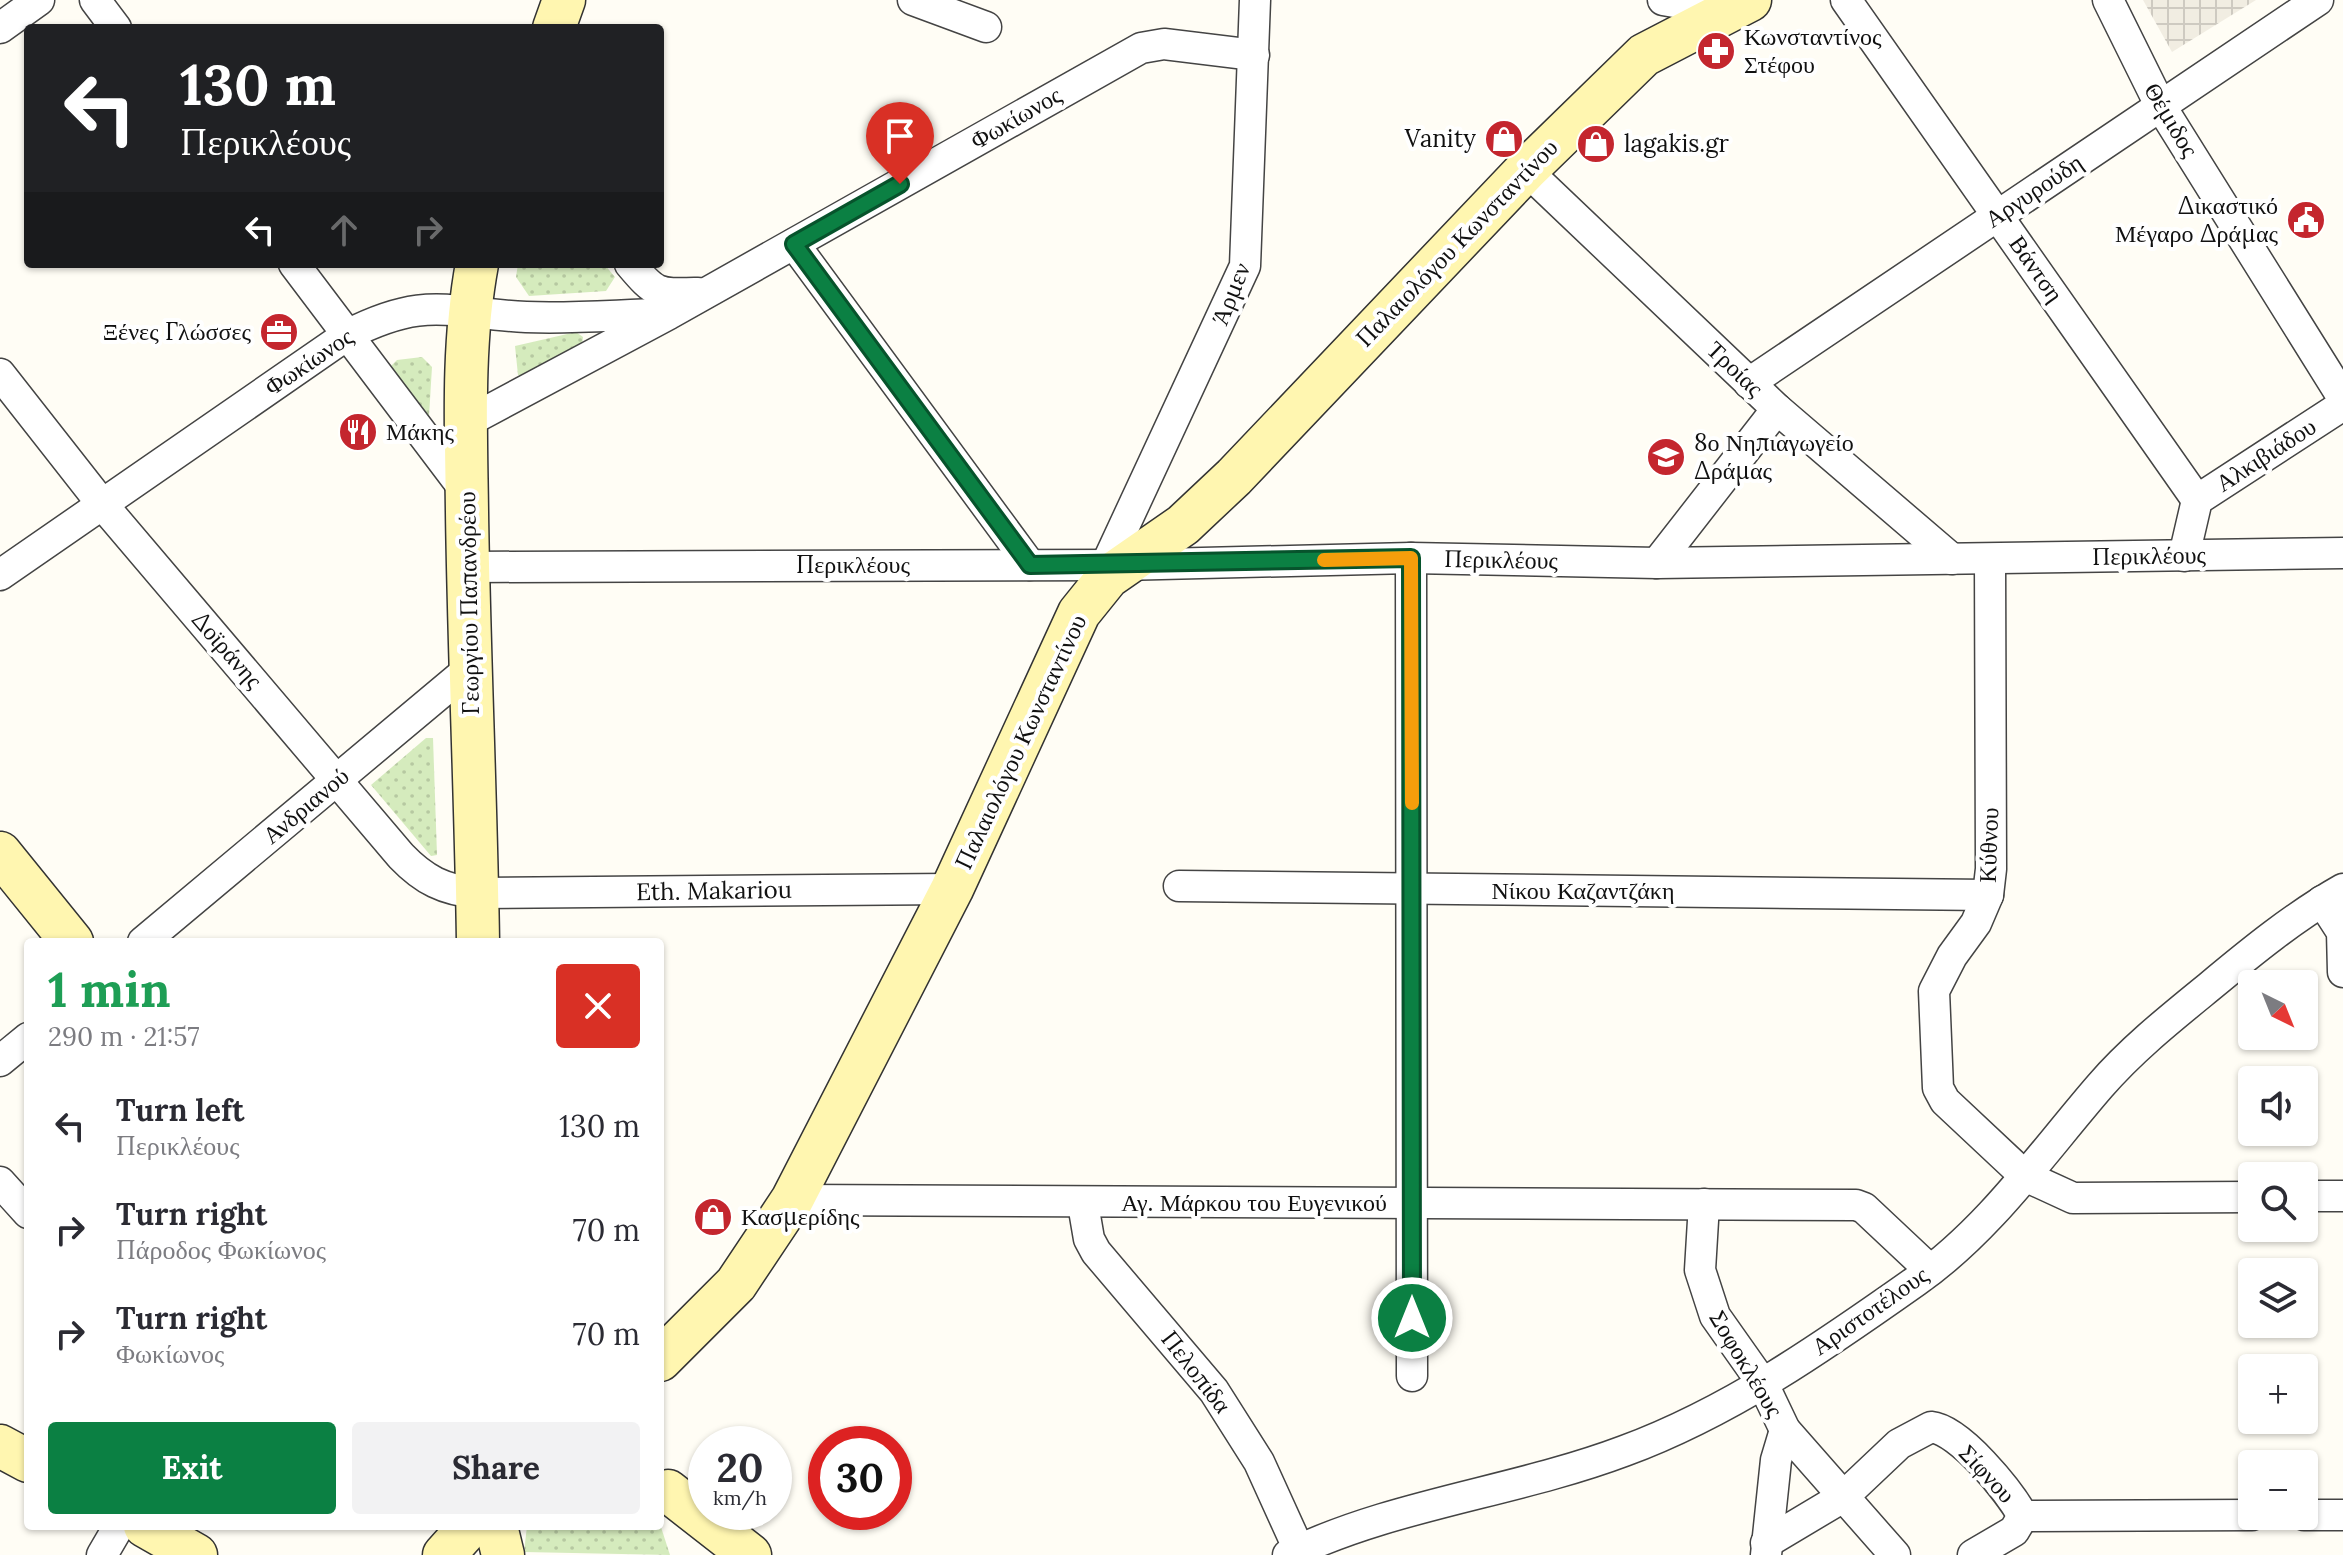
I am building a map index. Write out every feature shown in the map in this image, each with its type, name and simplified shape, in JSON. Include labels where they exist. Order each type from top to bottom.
[{"type":"street","points":[[0,28],[39,0]]},
{"type":"street","points":[[95,0],[113,24]]},
{"type":"street","points":[[555,24],[564,0]]},
{"type":"street","points":[[913,0],[986,27]]},
{"type":"street","name":"Άρμεν","points":[[1114,565],[1245,266],[1255,0]]},
{"type":"street","points":[[1663,0],[1738,6]]},
{"type":"street","name":"Βάντση","points":[[1846,0],[2197,500]]},
{"type":"street","name":"Θέμιδος","points":[[2108,0],[2160,105],[2343,398]]},
{"type":"street","name":"Αργυρούδη","points":[[1749,383],[2318,0]]},
{"type":"street","name":"Παλαιολόγου Κωνσταντίνου","points":[[664,1356],[736,1284],[792,1200],[952,889],[1079,613],[1114,565],[1201,509],[1526,170],[1644,55],[1738,6]]},
{"type":"street","name":"Φωκίωνος","points":[[467,422],[669,314],[1141,48],[1164,44],[1254,55]]},
{"type":"street","name":"Τροίας","points":[[1526,170],[1777,409],[1952,559]]},
{"type":"street","points":[[794,244],[1030,565]]},
{"type":"street","points":[[297,268],[467,493]]},
{"type":"street","name":"Γεωργίου Παπανδρέου","points":[[476,268],[471,310],[467,493],[468,670],[478,938]]},
{"type":"street","name":"Φωκίωνος","points":[[633,268],[651,290],[660,294],[708,292]]},
{"type":"street","name":"Φωκίωνος","points":[[0,575],[347,335],[374,321],[417,308],[534,317],[669,314]]},
{"type":"street","name":"Δοϊράνης","points":[[0,374],[102,504],[424,878],[454,891],[477,893]]},
{"type":"street","name":"Αλκιβιάδου","points":[[2184,556],[2197,500],[2343,405]]},
{"type":"street","points":[[1657,563],[1777,409]]},
{"type":"street","name":"Περικλέους","points":[[468,567],[1114,565],[1411,558],[1657,563],[2343,553]]},
{"type":"street","points":[[1411,558],[1412,1376]]},
{"type":"street","name":"Κύθνου","points":[[1990,559],[1991,869],[1988,895],[1976,923],[1952,956],[1934,991],[1937,1083],[1945,1101],[2025,1176],[2073,1198],[2238,1197]]},
{"type":"street","name":"Ανδριανού","points":[[148,938],[468,670]]},
{"type":"street","points":[[0,853],[69,938]]},
{"type":"street","name":"Νίκου Καζαντζάκη","points":[[1179,886],[1988,895]]},
{"type":"street","name":"Eth. Makariou","points":[[477,893],[952,889]]},
{"type":"street","points":[[2333,895],[2342,932],[2343,972]]},
{"type":"street","name":"Αριστοτέλους","points":[[1293,1552],[1341,1534],[1622,1452],[1689,1425],[1763,1384],[1930,1270],[1975,1231],[2122,1062],[2254,950],[2333,895]]},
{"type":"street","points":[[0,1061],[24,1041]]},
{"type":"street","points":[[0,1182],[24,1209]]},
{"type":"street","points":[[2318,1196],[2343,1196]]},
{"type":"street","name":"Αγ. Μάρκου του Ευγενικού","points":[[792,1200],[1083,1204],[1856,1205],[1864,1208],[1930,1270]]},
{"type":"street","name":"Πελοπίδα","points":[[1083,1204],[1089,1239],[1096,1252],[1214,1391],[1259,1462],[1293,1552]]},
{"type":"street","name":"Σοφοκλέους","points":[[1704,1204],[1700,1270],[1715,1316],[1763,1384],[1785,1430],[1895,1555]]},
{"type":"street","name":"Σίφνου","points":[[1843,1497],[1899,1444],[1923,1430],[1936,1427],[1946,1431],[1993,1476],[2023,1516],[2238,1515]]},
{"type":"street","name":"Σοφοκλέους","points":[[1766,1549],[1776,1460],[1785,1430]]},
{"type":"street","points":[[0,1446],[24,1459]]},
{"type":"street","points":[[664,1488],[694,1525],[699,1555]]},
{"type":"street","points":[[664,1488],[750,1555]]},
{"type":"street","points":[[1766,1549],[1843,1497]]},
{"type":"street","points":[[2318,1515],[2343,1515]]},
{"type":"street","points":[[1973,1555],[2014,1531],[2023,1516]]},
{"type":"street","points":[[102,1555],[117,1530]]},
{"type":"street","points":[[152,1530],[196,1555]]},
{"type":"street","points":[[444,1555],[466,1530]]},
{"type":"street","points":[[497,1530],[503,1555]]},
{"type":"green space","points":[[517,268],[607,268],[615,277],[606,291],[529,296],[516,277]]},
{"type":"green space","points":[[576,332],[583,337],[582,345],[524,377],[518,375],[515,346]]},
{"type":"green space","points":[[422,357],[432,367],[429,416],[425,415],[391,366],[397,360]]},
{"type":"green space","points":[[426,738],[433,738],[437,855],[431,856],[371,785]]},
{"type":"green space","points":[[527,1530],[662,1530],[670,1555],[524,1552]]},
{"type":"shaded area","points":[[2143,0],[2256,0],[2172,52]]},
{"type":"slow traffic","points":[[1324,560],[1411,558],[1412,803]]},
{"type":"place","name":"Κωνσταντίνος Στέφου","points":[[1716,51]]},
{"type":"place","name":"Vanity","points":[[1504,139]]},
{"type":"place","name":"lagakis.gr","points":[[1596,144]]},
{"type":"place","name":"Δικαστικό Μέγαρο Δράμας","points":[[2306,220]]},
{"type":"place","name":"Ξένες Γλώσσες","points":[[279,332]]},
{"type":"place","name":"Μάκης","points":[[358,432]]},
{"type":"place","name":"8ο Νηπιαγωγείο Δράμας","points":[[1666,457]]},
{"type":"place","name":"Κασμερίδης","points":[[713,1217]]},
{"type":"route","points":[[900,184],[794,244],[1030,565],[1411,558],[1412,1318]]}]
